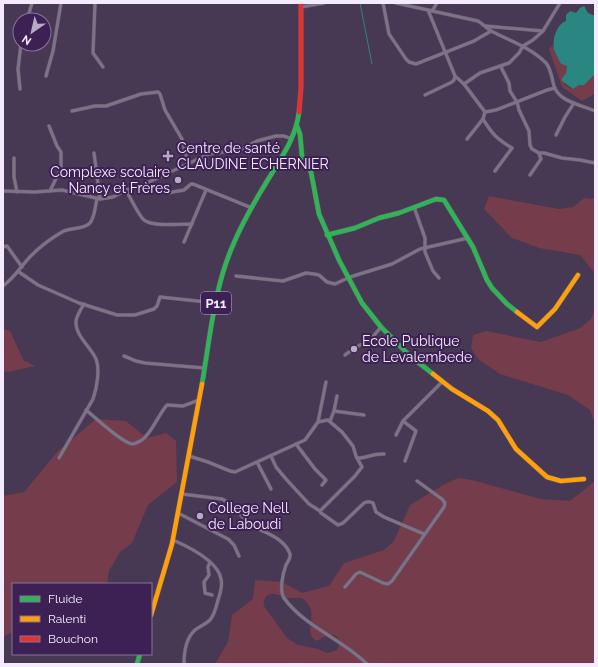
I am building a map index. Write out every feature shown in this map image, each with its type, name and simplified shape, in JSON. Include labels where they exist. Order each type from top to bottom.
[{"type":"street","points":[[46,76],[53,51],[61,3]]},
{"type":"street","points":[[95,3],[93,53],[103,67]]},
{"type":"street","points":[[301,5],[324,3]]},
{"type":"street","points":[[383,3],[389,34],[409,62],[416,64],[474,41],[491,31]]},
{"type":"street","points":[[396,3],[478,22],[491,31],[523,46],[548,66],[558,93],[574,103],[595,110]]},
{"type":"street","points":[[432,11],[437,3]]},
{"type":"street","points":[[464,84],[480,74],[509,63],[519,54],[523,46],[543,31],[560,3]]},
{"type":"street","name":"P11","points":[[152,612],[173,540],[216,303],[225,262],[233,242],[292,139],[300,114],[301,5]]},
{"type":"street","points":[[428,10],[446,52],[451,69],[455,76],[464,84],[486,112]]},
{"type":"street","points":[[485,26],[543,31]]},
{"type":"street","points":[[20,52],[18,69],[20,89]]},
{"type":"street","points":[[501,67],[509,83],[510,91],[517,102],[519,110],[529,131],[530,145],[532,149],[540,153],[595,163]]},
{"type":"street","points":[[425,95],[452,82],[455,76]]},
{"type":"street","points":[[486,112],[496,110],[546,90],[555,88]]},
{"type":"street","points":[[72,111],[95,106],[106,106],[141,94],[158,92],[165,110],[182,139],[188,163]]},
{"type":"street","points":[[556,135],[574,103]]},
{"type":"street","points":[[467,139],[483,119],[486,112]]},
{"type":"street","points":[[483,119],[497,139],[512,148],[495,171]]},
{"type":"street","points":[[49,126],[61,152],[61,168],[50,191]]},
{"type":"street","points":[[297,126],[300,134],[302,156],[311,172],[319,214],[362,303],[381,327],[404,351],[442,382],[488,410],[498,420],[516,449],[547,476],[558,480],[584,479]]},
{"type":"street","points":[[3,191],[66,191],[98,199],[114,197],[126,190],[138,187],[213,152],[242,149],[261,140],[276,136],[284,136],[292,139]]},
{"type":"street","points":[[3,286],[19,272],[31,255],[61,232],[70,228],[90,224],[98,199],[94,153]]},
{"type":"street","points":[[530,175],[541,160],[540,153]]},
{"type":"street","points":[[14,158],[16,192]]},
{"type":"street","points":[[167,193],[184,190],[191,184],[252,208]]},
{"type":"street","points":[[126,190],[142,218],[148,223],[192,224]]},
{"type":"street","points":[[184,242],[206,190]]},
{"type":"street","points":[[328,235],[355,228],[379,218],[399,213],[436,199],[444,200],[468,238],[487,280],[496,293],[507,304],[537,327],[544,322],[560,303],[578,275]]},
{"type":"street","points":[[414,207],[425,238],[425,252],[430,266],[439,278]]},
{"type":"street","points":[[236,276],[283,281],[306,273],[319,275],[331,284],[392,264],[412,252],[424,247],[468,238]]},
{"type":"street","points":[[3,246],[7,246],[22,267]]},
{"type":"street","points":[[19,272],[38,285],[84,304],[117,315],[130,316],[154,309],[157,306],[160,297],[216,303]]},
{"type":"street","points":[[59,458],[95,393],[98,364],[80,336],[76,324],[76,320],[84,304]]},
{"type":"street","points":[[345,355],[371,339],[381,327]]},
{"type":"street","points":[[124,356],[136,362],[204,368]]},
{"type":"street","points":[[188,456],[232,472],[305,440],[318,422],[326,382]]},
{"type":"street","points":[[396,435],[403,422],[442,382]]},
{"type":"street","points":[[330,421],[337,396]]},
{"type":"street","points":[[86,410],[112,432],[127,442],[134,444],[142,440],[167,405],[183,406],[199,400]]},
{"type":"street","points":[[334,411],[364,415]]},
{"type":"street","points":[[318,422],[323,420],[330,421],[342,432],[353,446],[357,458],[362,466],[361,469],[320,511]]},
{"type":"street","points":[[403,422],[416,431],[405,461]]},
{"type":"street","points":[[296,444],[315,469],[326,480],[322,485]]},
{"type":"street","points":[[357,458],[361,459],[372,454],[384,454]]},
{"type":"street","points":[[271,456],[276,467],[309,504],[338,525],[343,523],[367,501],[373,503],[376,512],[384,517],[424,534]]},
{"type":"street","points":[[257,462],[271,489]]},
{"type":"street","points":[[345,587],[356,574],[360,572],[383,583],[388,584],[392,581],[444,507],[445,503],[416,481]]},
{"type":"street","points":[[182,494],[228,501],[234,504],[250,524],[280,540],[290,553],[290,559],[282,582],[282,596],[292,608],[329,636],[348,647],[368,664]]},
{"type":"street","points":[[178,512],[228,539],[234,544],[239,556]]},
{"type":"street","points":[[173,540],[210,562],[219,571],[222,581],[220,593],[212,616],[195,630],[189,638],[185,649],[184,664]]},
{"type":"street","points":[[210,562],[208,567],[209,575],[204,582],[204,587],[205,594],[212,595]]},
{"type":"shaded area","points":[[584,6],[588,13],[595,16],[595,74],[584,85],[579,85],[573,89],[562,81],[562,78],[566,73],[567,66],[561,64],[556,55],[554,39],[557,30],[562,23],[566,21],[566,15],[570,11],[576,13]]},
{"type":"shaded area","points":[[553,45],[555,53],[561,64],[567,66],[566,73],[562,78],[564,84],[572,89],[579,85],[584,85],[595,74],[595,94],[582,101],[562,87],[549,49]]},
{"type":"shaded area","points":[[489,196],[559,209],[573,207],[584,198],[595,199],[595,274],[580,255],[539,248],[512,238],[484,209]]},
{"type":"shaded area","points":[[595,309],[595,424],[590,410],[568,395],[500,374],[478,359],[471,348],[473,335],[486,331],[541,342],[580,328],[591,319]]},
{"type":"shaded area","points":[[3,329],[10,331],[24,361],[35,366],[8,372],[3,371]]},
{"type":"shaded area","points":[[96,419],[126,421],[147,438],[166,433],[176,441],[177,482],[148,505],[132,543],[120,552],[109,571],[107,583],[12,583],[12,632],[3,637],[3,496],[24,492],[58,451]]},
{"type":"shaded area","points":[[458,478],[472,480],[541,499],[570,501],[595,481],[595,664],[215,664],[228,642],[232,615],[253,599],[255,580],[282,582],[302,593],[329,586],[344,563],[384,550],[394,541],[410,505]],"holes":[[[272,594],[286,598],[301,598],[304,600],[311,609],[312,614],[310,629],[313,638],[317,641],[327,636],[335,636],[340,644],[337,650],[327,653],[318,649],[298,645],[287,638],[264,606],[266,597]]]},
{"type":"waterway","points":[[360,3],[372,64]]},
{"type":"traffic: fast","points":[[202,384],[213,313],[221,278],[227,261],[245,219],[292,138],[299,112]]},
{"type":"traffic: fast","points":[[297,126],[300,134],[302,156],[311,172],[319,214],[339,260],[362,303],[381,327],[410,356],[433,374]]},
{"type":"traffic: fast","points":[[327,235],[355,228],[379,218],[399,213],[436,199],[444,200],[473,247],[492,288],[517,312]]},
{"type":"traffic: fast","points":[[137,664],[140,655]]},
{"type":"traffic: slow","points":[[517,312],[537,327],[555,309],[578,275]]},
{"type":"traffic: slow","points":[[433,374],[452,389],[488,411],[498,420],[516,449],[547,477],[561,481],[584,479]]},
{"type":"traffic: slow","points":[[152,612],[172,544],[202,384]]},
{"type":"traffic: jam","points":[[299,112],[301,88],[301,3]]},
{"type":"place","name":"Centre de santé CLAUDINE ECHERNIER","points":[[168,156]]},
{"type":"place","name":"Complexe scolaire Nancy et Frères","points":[[178,180]]},
{"type":"place","name":"Ecole Publique de Levalembede","points":[[354,349]]},
{"type":"place","name":"College Nell de Laboudi","points":[[200,516]]}]
